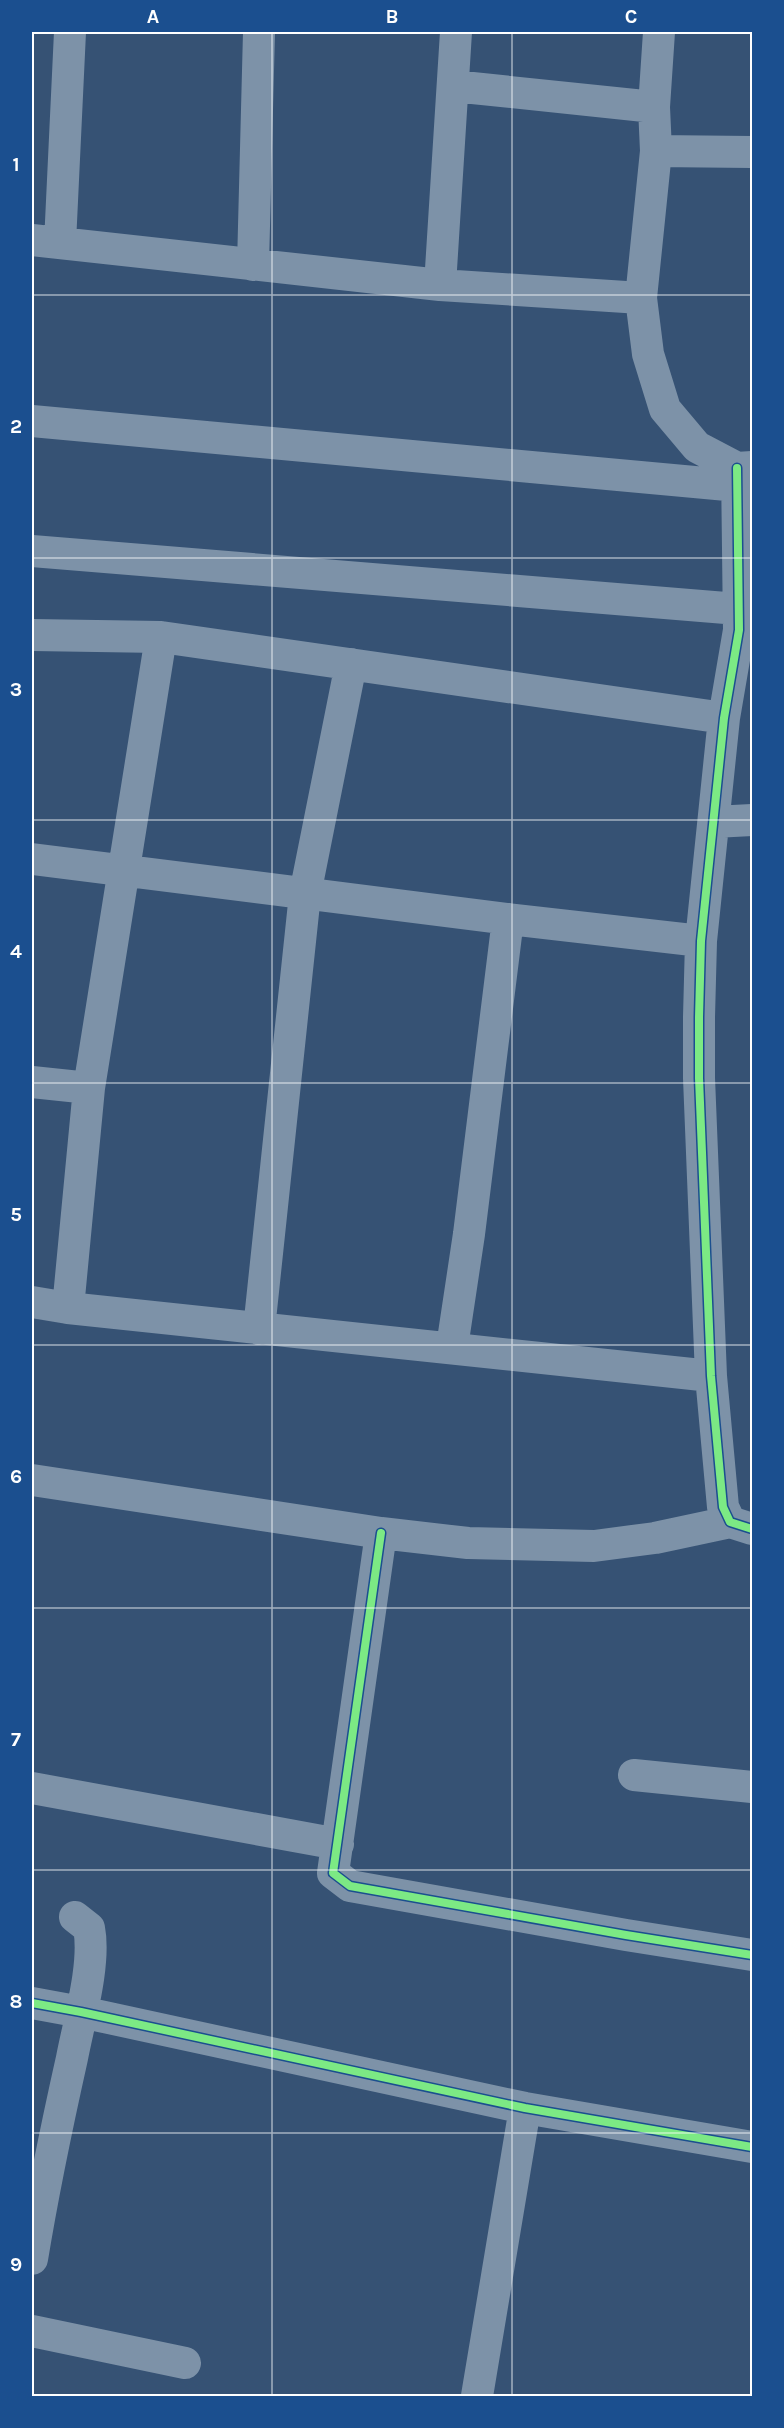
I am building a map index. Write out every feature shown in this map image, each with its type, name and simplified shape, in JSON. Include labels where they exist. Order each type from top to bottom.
[{"type":"street","points":[[70,32],[46,242],[440,285],[640,298]]},
{"type":"street","points":[[253,265],[260,32]]},
{"type":"street","points":[[440,285],[456,32]]},
{"type":"street","points":[[659,32],[654,107],[656,152],[640,298],[648,354],[665,409],[697,447],[743,474]]},
{"type":"street","points":[[453,86],[654,107]]},
{"type":"street","points":[[656,152],[753,152]]},
{"type":"street","points":[[32,421],[743,474]]},
{"type":"street","points":[[741,1526],[723,1506],[711,1376],[699,1078],[701,941],[724,718],[743,623],[743,474]]},
{"type":"street","points":[[32,551],[743,623]]},
{"type":"street","points":[[32,635],[161,637],[724,718]]},
{"type":"street","points":[[68,1308],[89,1088],[161,637]]},
{"type":"street","points":[[260,1329],[305,894],[351,664]]},
{"type":"street","points":[[714,822],[753,820]]},
{"type":"street","points":[[32,859],[701,941]]},
{"type":"street","points":[[453,1347],[508,919]]},
{"type":"street","points":[[32,1082],[89,1088]]},
{"type":"street","points":[[32,1302],[260,1329],[453,1347],[711,1376]]},
{"type":"street","points":[[32,1480],[381,1533],[468,1543],[594,1546],[741,1526]]},
{"type":"street","points":[[381,1533],[333,1873],[350,1887],[753,1955]]},
{"type":"street","points":[[634,1775],[753,1787]]},
{"type":"street","points":[[32,1788],[338,1844]]},
{"type":"street","points":[[32,2259],[36,2198],[81,2012],[92,1945],[89,1928],[75,1917]]},
{"type":"street","points":[[32,2003],[525,2108],[753,2148]]},
{"type":"street","points":[[477,2397],[525,2108]]},
{"type":"street","points":[[32,2331],[185,2363]]},
{"type":"cycle path","points":[[737,468],[739,630],[724,718],[701,941],[699,1078],[711,1376],[723,1507],[730,1522],[752,1529]]},
{"type":"cycle path","points":[[381,1533],[333,1873],[350,1886],[752,1955]]},
{"type":"cycle path","points":[[32,2003],[525,2108],[752,2147]]}]
